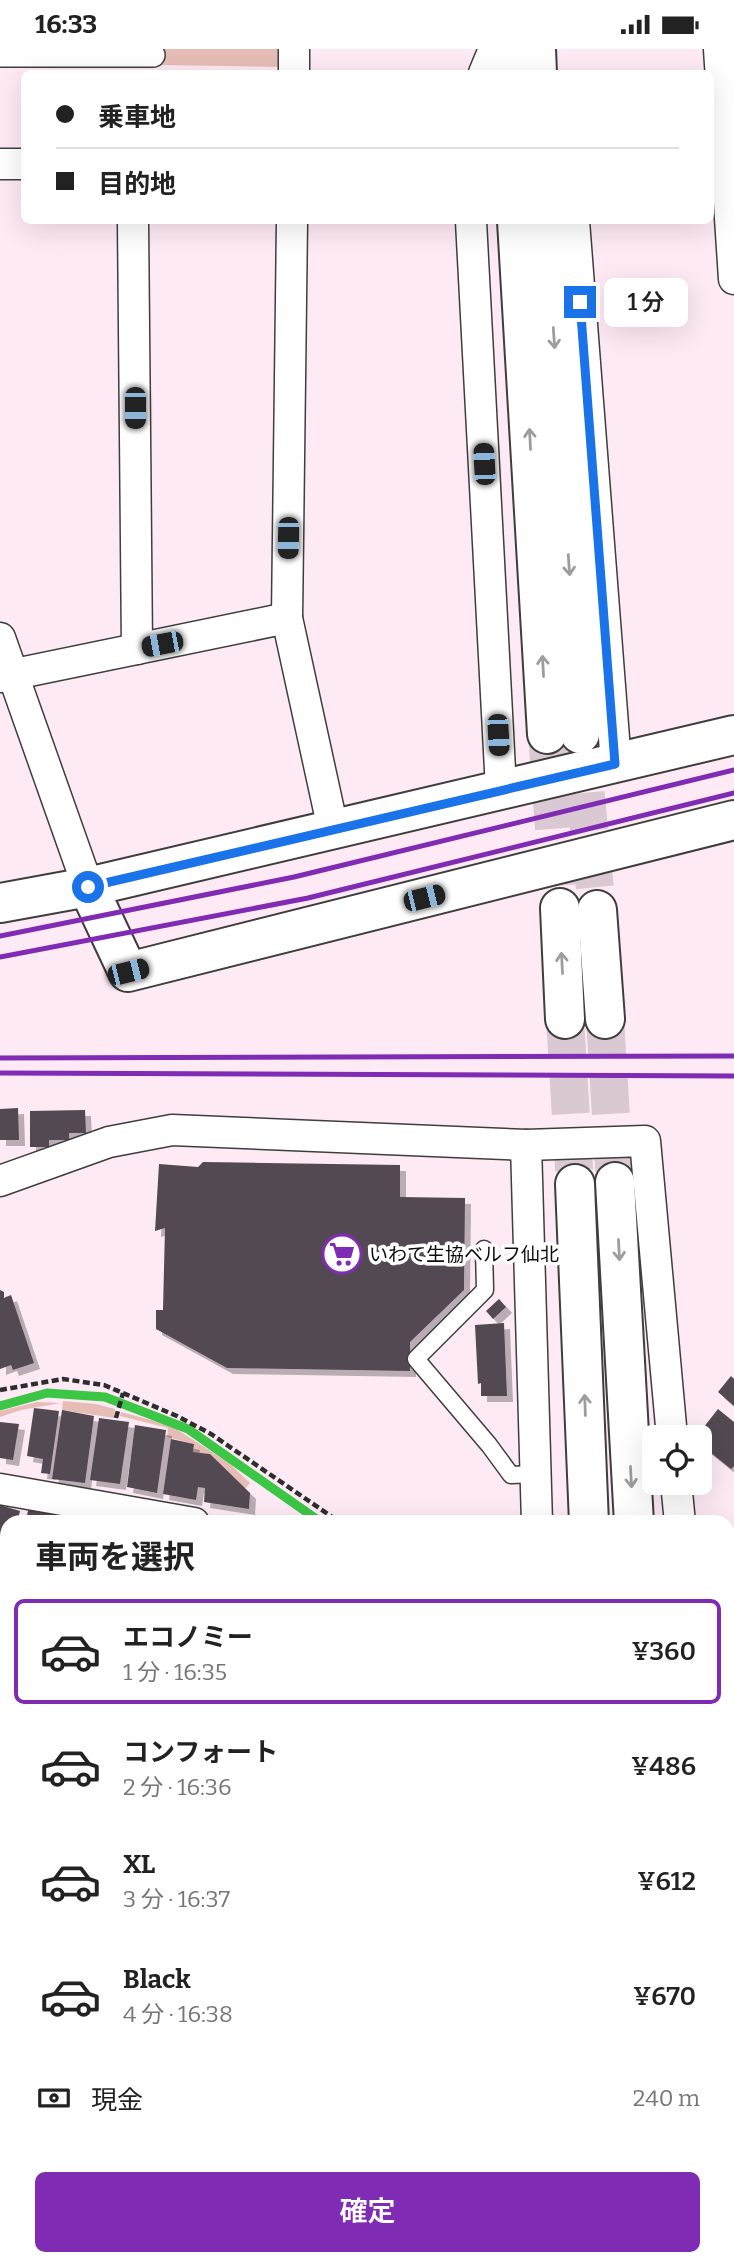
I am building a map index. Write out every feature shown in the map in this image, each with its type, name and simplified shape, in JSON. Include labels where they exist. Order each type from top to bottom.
[{"type":"street","points":[[294,49],[294,70]]},
{"type":"street","points":[[485,70],[494,49]]},
{"type":"street","points":[[507,49],[509,70]]},
{"type":"street","points":[[536,49],[537,70]]},
{"type":"street","points":[[547,49],[553,70]]},
{"type":"street","points":[[719,49],[734,279]]},
{"type":"street","points":[[0,55],[153,55]]},
{"type":"street","points":[[0,164],[21,164]]},
{"type":"street","points":[[133,224],[137,649]]},
{"type":"street","points":[[292,224],[288,618],[333,828]]},
{"type":"street","points":[[471,224],[500,789]]},
{"type":"street","points":[[517,224],[564,734],[547,224]]},
{"type":"street","points":[[574,224],[615,764]]},
{"type":"street","points":[[6,676],[288,618]]},
{"type":"street","points":[[0,638],[6,676],[88,887],[128,972],[734,820]]},
{"type":"street","points":[[0,902],[88,887],[734,735]]},
{"type":"street","points":[[565,1019],[578,909],[605,1019]]},
{"type":"street","points":[[0,1181],[109,1142],[172,1130],[526,1145],[645,1141],[671,1425]]},
{"type":"street","points":[[526,1145],[537,1515]]},
{"type":"street","points":[[615,1182],[634,1515]]},
{"type":"street","points":[[575,1184],[590,1515]]},
{"type":"street","points":[[0,1489],[148,1515]]},
{"type":"street","points":[[677,1495],[679,1515]]},
{"type":"lane","points":[[484,1249],[485,1290],[416,1359],[511,1475],[536,1474]]},
{"type":"path","points":[[0,1390],[63,1379],[104,1385],[177,1416],[211,1434],[329,1515]]},
{"type":"path","points":[[116,1418],[123,1394]]},
{"type":"shaded area","points":[[158,49],[282,49],[281,67],[159,65]]},
{"type":"shaded area","points":[[63,1401],[115,1409],[114,1418],[62,1410]]},
{"type":"shaded area","points":[[37,1402],[61,1403],[21,1410],[0,1417],[0,1411]]},
{"type":"shaded area","points":[[121,1412],[170,1425],[229,1463],[250,1483],[245,1489],[210,1454],[193,1452],[194,1444],[167,1437],[168,1428],[120,1416]]},
{"type":"building","points":[[18,1108],[19,1140],[0,1140],[0,1109]]},
{"type":"building","points":[[85,1110],[86,1133],[69,1133],[69,1140],[49,1140],[49,1147],[30,1147],[30,1111]]},
{"type":"building","points":[[203,1162],[400,1165],[400,1197],[465,1198],[464,1290],[410,1342],[410,1371],[227,1368],[156,1329],[156,1310],[163,1310],[165,1228],[155,1231],[159,1164],[198,1167]]},
{"type":"building","points":[[0,1290],[4,1292],[4,1298],[11,1295],[34,1363],[13,1370],[11,1365],[0,1369]]},
{"type":"building","points":[[499,1299],[506,1307],[493,1319],[486,1311]]},
{"type":"building","points":[[504,1323],[507,1396],[481,1396],[475,1325]]},
{"type":"building","points":[[731,1376],[734,1379],[734,1406],[718,1392]]},
{"type":"building","points":[[34,1408],[59,1411],[50,1474],[41,1473],[43,1459],[27,1456]]},
{"type":"building","points":[[718,1409],[734,1422],[734,1466],[731,1469],[712,1454],[712,1425],[705,1425]]},
{"type":"building","points":[[62,1410],[94,1416],[85,1483],[52,1479]]},
{"type":"building","points":[[99,1418],[129,1422],[120,1484],[90,1480]]},
{"type":"building","points":[[0,1422],[19,1424],[13,1460],[0,1458]]},
{"type":"building","points":[[135,1425],[166,1430],[157,1493],[127,1487]]},
{"type":"building","points":[[171,1439],[194,1444],[193,1452],[210,1454],[250,1493],[249,1509],[204,1502],[205,1488],[198,1487],[196,1500],[163,1494]]},
{"type":"building","points":[[30,1503],[64,1513],[63,1515],[27,1515]]},
{"type":"building","points":[[0,1505],[20,1511],[19,1515],[0,1515]]},
{"type":"waterway","points":[[0,1406],[47,1393],[105,1397],[188,1429],[311,1515]]},
{"type":"tunnel","points":[[547,734],[560,908]]},
{"type":"tunnel","points":[[580,736],[597,910]]},
{"type":"tunnel","points":[[565,1019],[575,1184]]},
{"type":"tunnel","points":[[605,1019],[615,1182]]},
{"type":"railway","points":[[0,936],[294,877],[734,770]]},
{"type":"railway","points":[[0,957],[308,898],[734,793]]},
{"type":"railway","points":[[0,1058],[734,1056]]},
{"type":"railway","points":[[0,1073],[734,1076]]},
{"type":"place","name":"いわて生協ベルフ仙北","points":[[342,1254]]},
{"type":"route","points":[[88,887],[477,794],[615,764],[580,302]]}]
